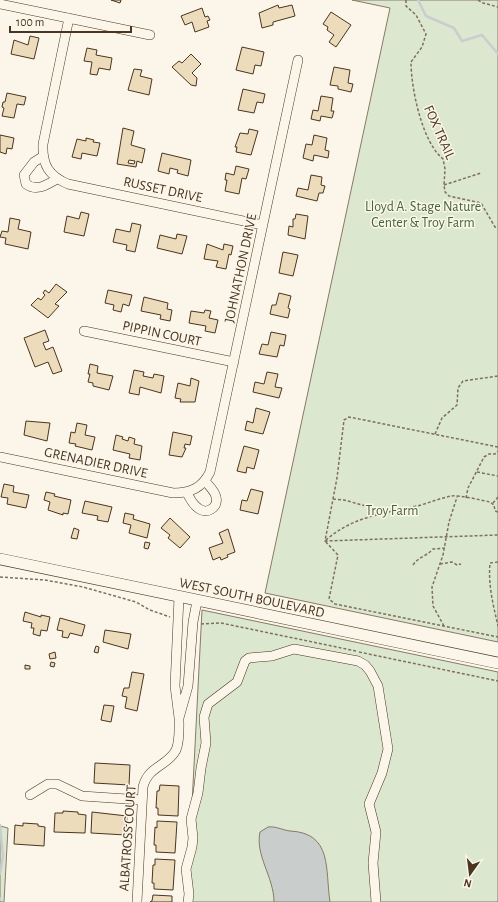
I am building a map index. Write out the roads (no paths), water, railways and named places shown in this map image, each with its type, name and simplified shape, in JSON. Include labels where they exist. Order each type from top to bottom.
[{"type":"main road","name":"WEST SOUTH BOULEVARD","points":[[0,559],[498,663]]},
{"type":"street","points":[[0,4],[150,35]]},
{"type":"street","points":[[42,157],[28,168],[24,175],[26,184],[32,188],[40,188],[57,179],[51,174],[42,157],[43,144],[69,18]]},
{"type":"street","name":"JOHNATHON DRIVE","points":[[206,481],[210,472],[298,60]]},
{"type":"street","name":"RUSSET DRIVE","points":[[57,179],[68,184],[263,225]]},
{"type":"street","name":"PIPPIN COURT","points":[[84,331],[234,362]]},
{"type":"street","name":"GRENADIER DRIVE","points":[[0,457],[173,493],[186,493],[198,488],[206,481]]},
{"type":"street","points":[[186,493],[199,510],[204,511],[211,509],[216,504],[216,497],[206,481]]},
{"type":"street","name":"ALBATROSS COURT","points":[[136,902],[143,787],[148,774],[172,756],[177,748],[179,718],[175,686],[178,656],[179,597]]},
{"type":"street","name":"ALBATROSS COURT","points":[[179,718],[188,686],[197,601]]},
{"type":"street","points":[[188,902],[189,894],[186,869],[193,842],[192,819],[206,743],[205,709],[212,699],[237,682],[245,661],[250,658],[272,656],[294,649],[358,661],[370,671],[378,686],[388,749],[382,773],[369,804],[376,832],[373,863],[376,902]]},
{"type":"street","points":[[178,656],[190,656]]},
{"type":"street","points":[[30,796],[48,784],[57,784],[74,793],[88,797],[142,800]]},
{"type":"waterway","points":[[418,0],[426,16],[454,28],[462,41],[482,35],[498,54]]},
{"type":"waterway","points":[[0,825],[3,856],[0,874]]},
{"type":"park label","name":"Lloyd A. Stage Nature Center & Troy Farm","points":[[423,214]]},
{"type":"park label","name":"Troy Farm","points":[[392,510]]}]
